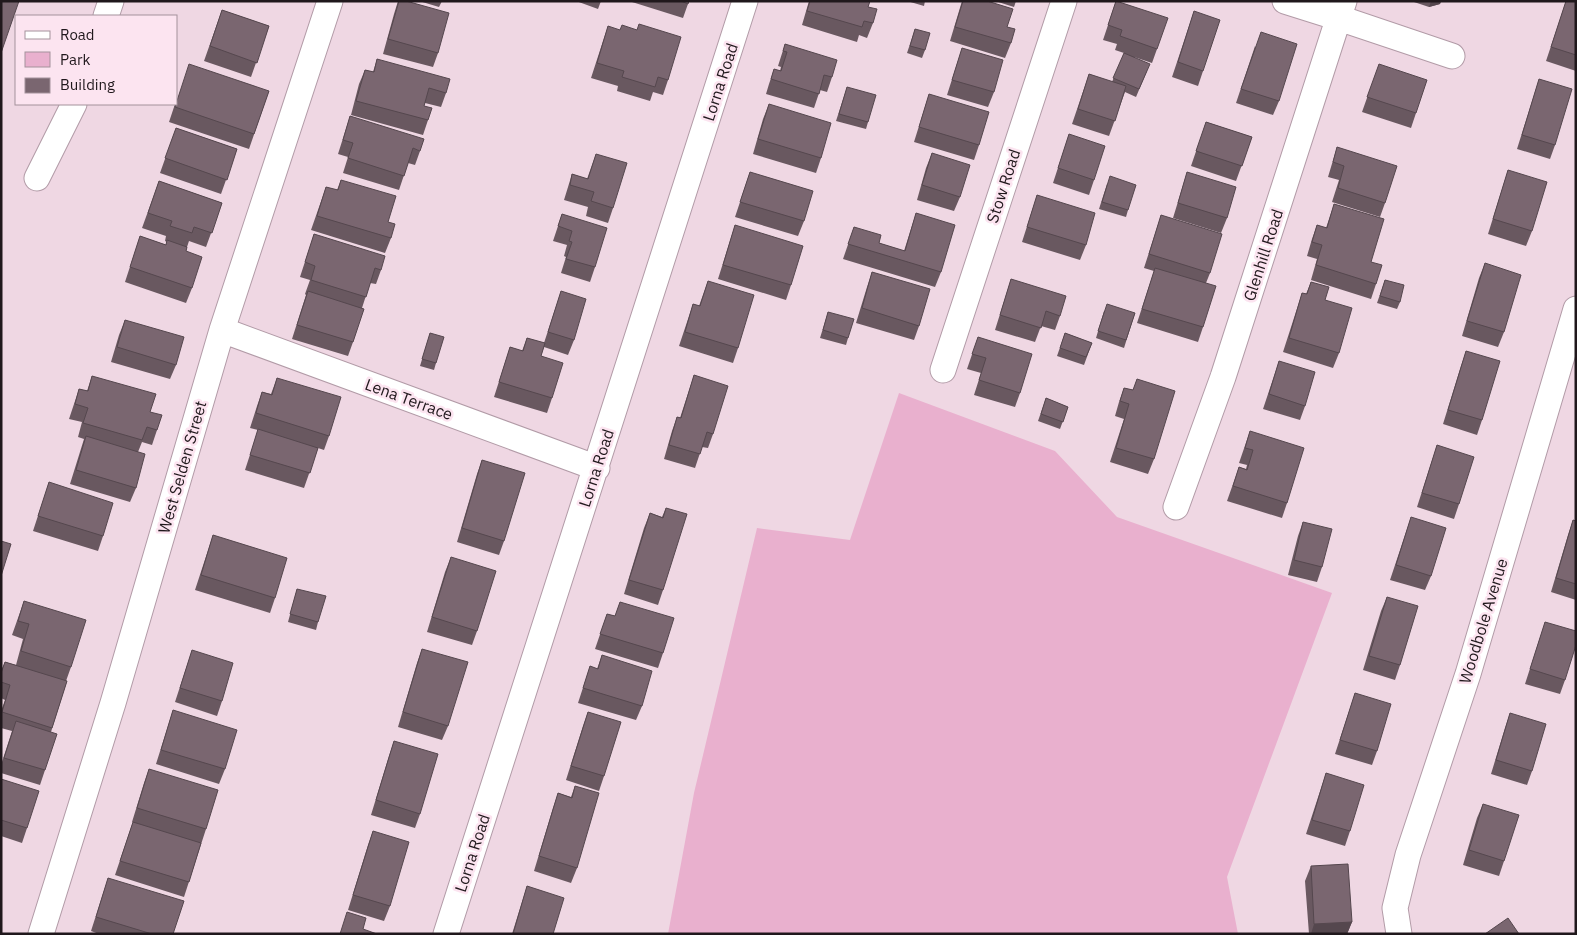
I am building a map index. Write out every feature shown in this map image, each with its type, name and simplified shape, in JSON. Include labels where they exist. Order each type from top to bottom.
[{"type":"street","points":[[106,15],[112,1]]},
{"type":"street","name":"West Selden Street","points":[[41,934],[113,703],[222,330],[330,1]]},
{"type":"street","name":"Lorna Road","points":[[446,934],[746,1]]},
{"type":"street","name":"Stow Road","points":[[943,370],[1064,1]]},
{"type":"street","points":[[1285,1],[1342,9],[1452,56]]},
{"type":"street","name":"Glenhill Road","points":[[1176,506],[1223,377],[1342,9]]},
{"type":"street","points":[[37,178],[74,105]]},
{"type":"street","name":"Woodbole Avenue","points":[[1399,934],[1395,908],[1408,855],[1468,674],[1576,309]]},
{"type":"street","name":"Lena Terrace","points":[[222,330],[596,468]]},
{"type":"green space","points":[[899,393],[1055,451],[1117,517],[1332,593],[1227,877],[1238,934],[668,934],[694,793],[757,528],[850,540]]},
{"type":"building","points":[[1,1],[19,1],[1,53]]},
{"type":"building","points":[[399,1],[406,1],[449,13],[438,53],[388,39]]},
{"type":"building","points":[[810,1],[870,1],[868,7],[877,9],[873,23],[864,21],[862,27],[807,11]]},
{"type":"building","points":[[963,1],[987,1],[1013,9],[1007,27],[1015,29],[1011,43],[955,27]]},
{"type":"building","points":[[1116,1],[1168,18],[1157,49],[1120,36],[1122,30],[1108,25]]},
{"type":"building","points":[[1566,1],[1576,1],[1576,55],[1551,47]]},
{"type":"building","points":[[222,10],[269,26],[257,63],[210,46]]},
{"type":"building","points":[[1194,11],[1220,20],[1203,71],[1178,62]]},
{"type":"building","points":[[639,24],[681,37],[668,80],[658,77],[655,87],[622,77],[624,71],[597,63],[608,26],[620,30],[622,25],[637,30]]},
{"type":"building","points":[[915,29],[930,33],[925,50],[910,46]]},
{"type":"building","points":[[1261,32],[1297,44],[1279,101],[1241,89]]},
{"type":"building","points":[[785,44],[837,60],[832,77],[824,75],[819,94],[771,79],[774,69],[781,71],[787,52],[783,51]]},
{"type":"building","points":[[962,48],[1003,60],[994,92],[952,80]]},
{"type":"building","points":[[1124,53],[1150,64],[1139,89],[1113,78]]},
{"type":"building","points":[[377,59],[450,79],[446,93],[429,88],[424,106],[432,108],[428,120],[356,101],[365,70],[374,72]]},
{"type":"building","points":[[189,64],[269,91],[254,134],[175,107],[178,105],[178,98]]},
{"type":"building","points":[[1379,64],[1427,80],[1416,113],[1367,97]]},
{"type":"building","points":[[1089,74],[1126,86],[1115,121],[1078,109]]},
{"type":"building","points":[[1539,79],[1572,89],[1555,145],[1522,135]]},
{"type":"building","points":[[847,87],[876,95],[868,122],[839,114]]},
{"type":"building","points":[[929,94],[989,112],[979,145],[919,127]]},
{"type":"building","points":[[769,104],[831,123],[821,158],[758,139]]},
{"type":"building","points":[[350,116],[424,139],[420,151],[413,148],[404,176],[348,158],[353,143],[343,140]]},
{"type":"building","points":[[1206,122],[1252,137],[1242,166],[1196,151]]},
{"type":"building","points":[[176,128],[237,149],[227,180],[165,158]]},
{"type":"building","points":[[1069,134],[1105,146],[1094,180],[1058,168]]},
{"type":"building","points":[[1337,147],[1397,166],[1385,203],[1338,188],[1344,166],[1333,162]]},
{"type":"building","points":[[932,153],[970,165],[960,197],[922,185]]},
{"type":"building","points":[[596,154],[627,163],[613,208],[591,201],[594,192],[570,185],[572,174],[588,179]]},
{"type":"building","points":[[1508,170],[1547,182],[1532,231],[1493,219]]},
{"type":"building","points":[[750,172],[813,191],[804,221],[740,202]]},
{"type":"building","points":[[1187,172],[1236,187],[1227,218],[1178,203]]},
{"type":"building","points":[[1110,176],[1136,185],[1128,210],[1102,202]]},
{"type":"building","points":[[341,180],[396,196],[388,222],[395,224],[391,238],[317,216],[326,187],[338,190]]},
{"type":"building","points":[[159,181],[222,203],[212,233],[194,227],[192,233],[170,226],[172,221],[148,213]]},
{"type":"building","points":[[1037,195],[1095,213],[1086,245],[1027,227]]},
{"type":"building","points":[[1334,204],[1384,219],[1371,262],[1382,265],[1376,284],[1316,265],[1322,245],[1312,242],[1317,225],[1327,228]]},
{"type":"building","points":[[916,213],[955,225],[941,272],[848,244],[854,227],[881,235],[879,243],[905,251]]},
{"type":"building","points":[[562,214],[607,228],[595,267],[566,259],[572,242],[569,241],[572,231],[558,226]]},
{"type":"building","points":[[1161,215],[1222,234],[1210,273],[1149,254]]},
{"type":"building","points":[[735,225],[803,246],[791,285],[723,265]]},
{"type":"building","points":[[314,234],[385,256],[381,270],[375,268],[366,297],[311,280],[315,266],[305,262]]},
{"type":"building","points":[[140,236],[166,245],[167,240],[187,247],[186,251],[202,257],[192,288],[130,267]]},
{"type":"building","points":[[1485,263],[1521,275],[1504,332],[1467,321]]},
{"type":"building","points":[[1155,268],[1216,286],[1203,327],[1142,309]]},
{"type":"building","points":[[872,272],[930,289],[919,326],[862,308]]},
{"type":"building","points":[[1011,279],[1066,296],[1060,316],[1046,311],[1041,328],[1000,315]]},
{"type":"building","points":[[1385,280],[1404,285],[1400,302],[1380,296]]},
{"type":"building","points":[[708,281],[754,295],[738,348],[685,332],[693,304],[700,306]]},
{"type":"building","points":[[1311,282],[1329,287],[1325,300],[1352,308],[1339,353],[1289,338],[1302,293],[1307,294]]},
{"type":"building","points":[[308,291],[364,309],[353,342],[297,325]]},
{"type":"building","points":[[561,291],[586,299],[574,340],[548,332]]},
{"type":"building","points":[[1107,304],[1135,313],[1126,340],[1098,331]]},
{"type":"building","points":[[828,312],[854,319],[848,338],[823,330]]},
{"type":"building","points":[[125,320],[184,337],[176,365],[117,347]]},
{"type":"building","points":[[430,333],[444,337],[436,363],[422,359]]},
{"type":"building","points":[[1065,333],[1092,343],[1086,357],[1060,348]]},
{"type":"building","points":[[978,337],[1032,354],[1020,393],[979,380],[986,358],[972,354]]},
{"type":"building","points":[[527,338],[545,343],[541,356],[563,363],[552,398],[499,382],[510,347],[523,351]]},
{"type":"building","points":[[1466,351],[1500,361],[1482,420],[1448,410]]},
{"type":"building","points":[[1279,361],[1315,372],[1305,406],[1269,394]]},
{"type":"building","points":[[694,375],[728,386],[713,434],[707,432],[700,454],[669,445],[677,417],[681,418]]},
{"type":"building","points":[[92,376],[156,394],[150,412],[162,415],[157,430],[147,427],[142,440],[83,423],[88,408],[75,404],[79,389],[88,391]]},
{"type":"building","points":[[277,378],[341,397],[329,436],[256,413],[262,392],[272,395]]},
{"type":"building","points":[[1137,379],[1175,391],[1154,459],[1116,448],[1129,404],[1120,401],[1124,388],[1133,390]]},
{"type":"building","points":[[1046,398],[1068,407],[1063,422],[1041,414]]},
{"type":"building","points":[[258,429],[318,448],[310,473],[250,455]]},
{"type":"building","points":[[1250,431],[1304,448],[1287,503],[1233,486],[1239,467],[1247,470],[1253,450],[1245,448]]},
{"type":"building","points":[[86,436],[145,454],[136,488],[76,470]]},
{"type":"building","points":[[1437,445],[1474,457],[1459,504],[1422,493]]},
{"type":"building","points":[[482,460],[525,473],[504,541],[462,528]]},
{"type":"building","points":[[49,482],[113,503],[103,536],[38,516]]},
{"type":"building","points":[[666,508],[687,514],[663,590],[629,580],[650,513],[663,518]]},
{"type":"building","points":[[1411,517],[1446,528],[1431,576],[1396,565]]},
{"type":"building","points":[[1573,520],[1576,521],[1576,584],[1556,578]]},
{"type":"building","points":[[1303,522],[1332,529],[1322,567],[1294,560]]},
{"type":"building","points":[[213,535],[287,558],[275,598],[201,575]]},
{"type":"building","points":[[1,541],[11,544],[1,576]]},
{"type":"building","points":[[451,557],[496,571],[477,631],[432,617]]},
{"type":"building","points":[[297,589],[326,596],[318,622],[290,614]]},
{"type":"building","points":[[1387,597],[1418,606],[1400,665],[1369,656]]},
{"type":"building","points":[[24,601],[86,620],[71,667],[21,651],[29,624],[18,621]]},
{"type":"building","points":[[620,602],[674,618],[663,653],[600,634],[607,614],[615,616]]},
{"type":"building","points":[[1545,622],[1576,631],[1576,645],[1565,680],[1530,669]]},
{"type":"building","points":[[422,649],[468,662],[448,726],[403,712]]},
{"type":"building","points":[[192,650],[233,663],[222,701],[180,688]]},
{"type":"building","points":[[602,655],[652,671],[642,706],[583,688],[590,666],[598,669]]},
{"type":"building","points":[[5,662],[67,681],[52,728],[2,712],[10,685],[1,682],[1,673]]},
{"type":"building","points":[[1355,693],[1391,704],[1377,751],[1340,740]]},
{"type":"building","points":[[173,710],[237,730],[225,769],[161,750]]},
{"type":"building","points":[[588,712],[621,722],[604,776],[571,766]]},
{"type":"building","points":[[1510,713],[1546,724],[1532,771],[1496,760]]},
{"type":"building","points":[[16,721],[57,734],[45,770],[4,758]]},
{"type":"building","points":[[394,741],[438,754],[420,814],[376,800]]},
{"type":"building","points":[[149,769],[218,790],[206,829],[137,808]]},
{"type":"building","points":[[1326,773],[1364,785],[1350,831],[1312,820]]},
{"type":"building","points":[[1,779],[39,791],[27,828],[1,820]]},
{"type":"building","points":[[575,786],[599,793],[577,868],[539,856],[558,793],[572,798]]},
{"type":"building","points":[[1483,804],[1519,815],[1504,861],[1469,850]]},
{"type":"building","points":[[133,822],[201,843],[189,882],[120,861]]},
{"type":"building","points":[[373,831],[409,842],[390,906],[353,895]]},
{"type":"building","points":[[1348,864],[1352,922],[1314,924],[1311,866]]},
{"type":"building","points":[[108,878],[184,901],[173,934],[152,934],[96,917]]},
{"type":"building","points":[[527,886],[564,898],[553,934],[513,934]]},
{"type":"building","points":[[347,912],[366,918],[363,929],[377,934],[340,934]]},
{"type":"building","points":[[1508,918],[1519,934],[1485,934]]}]
